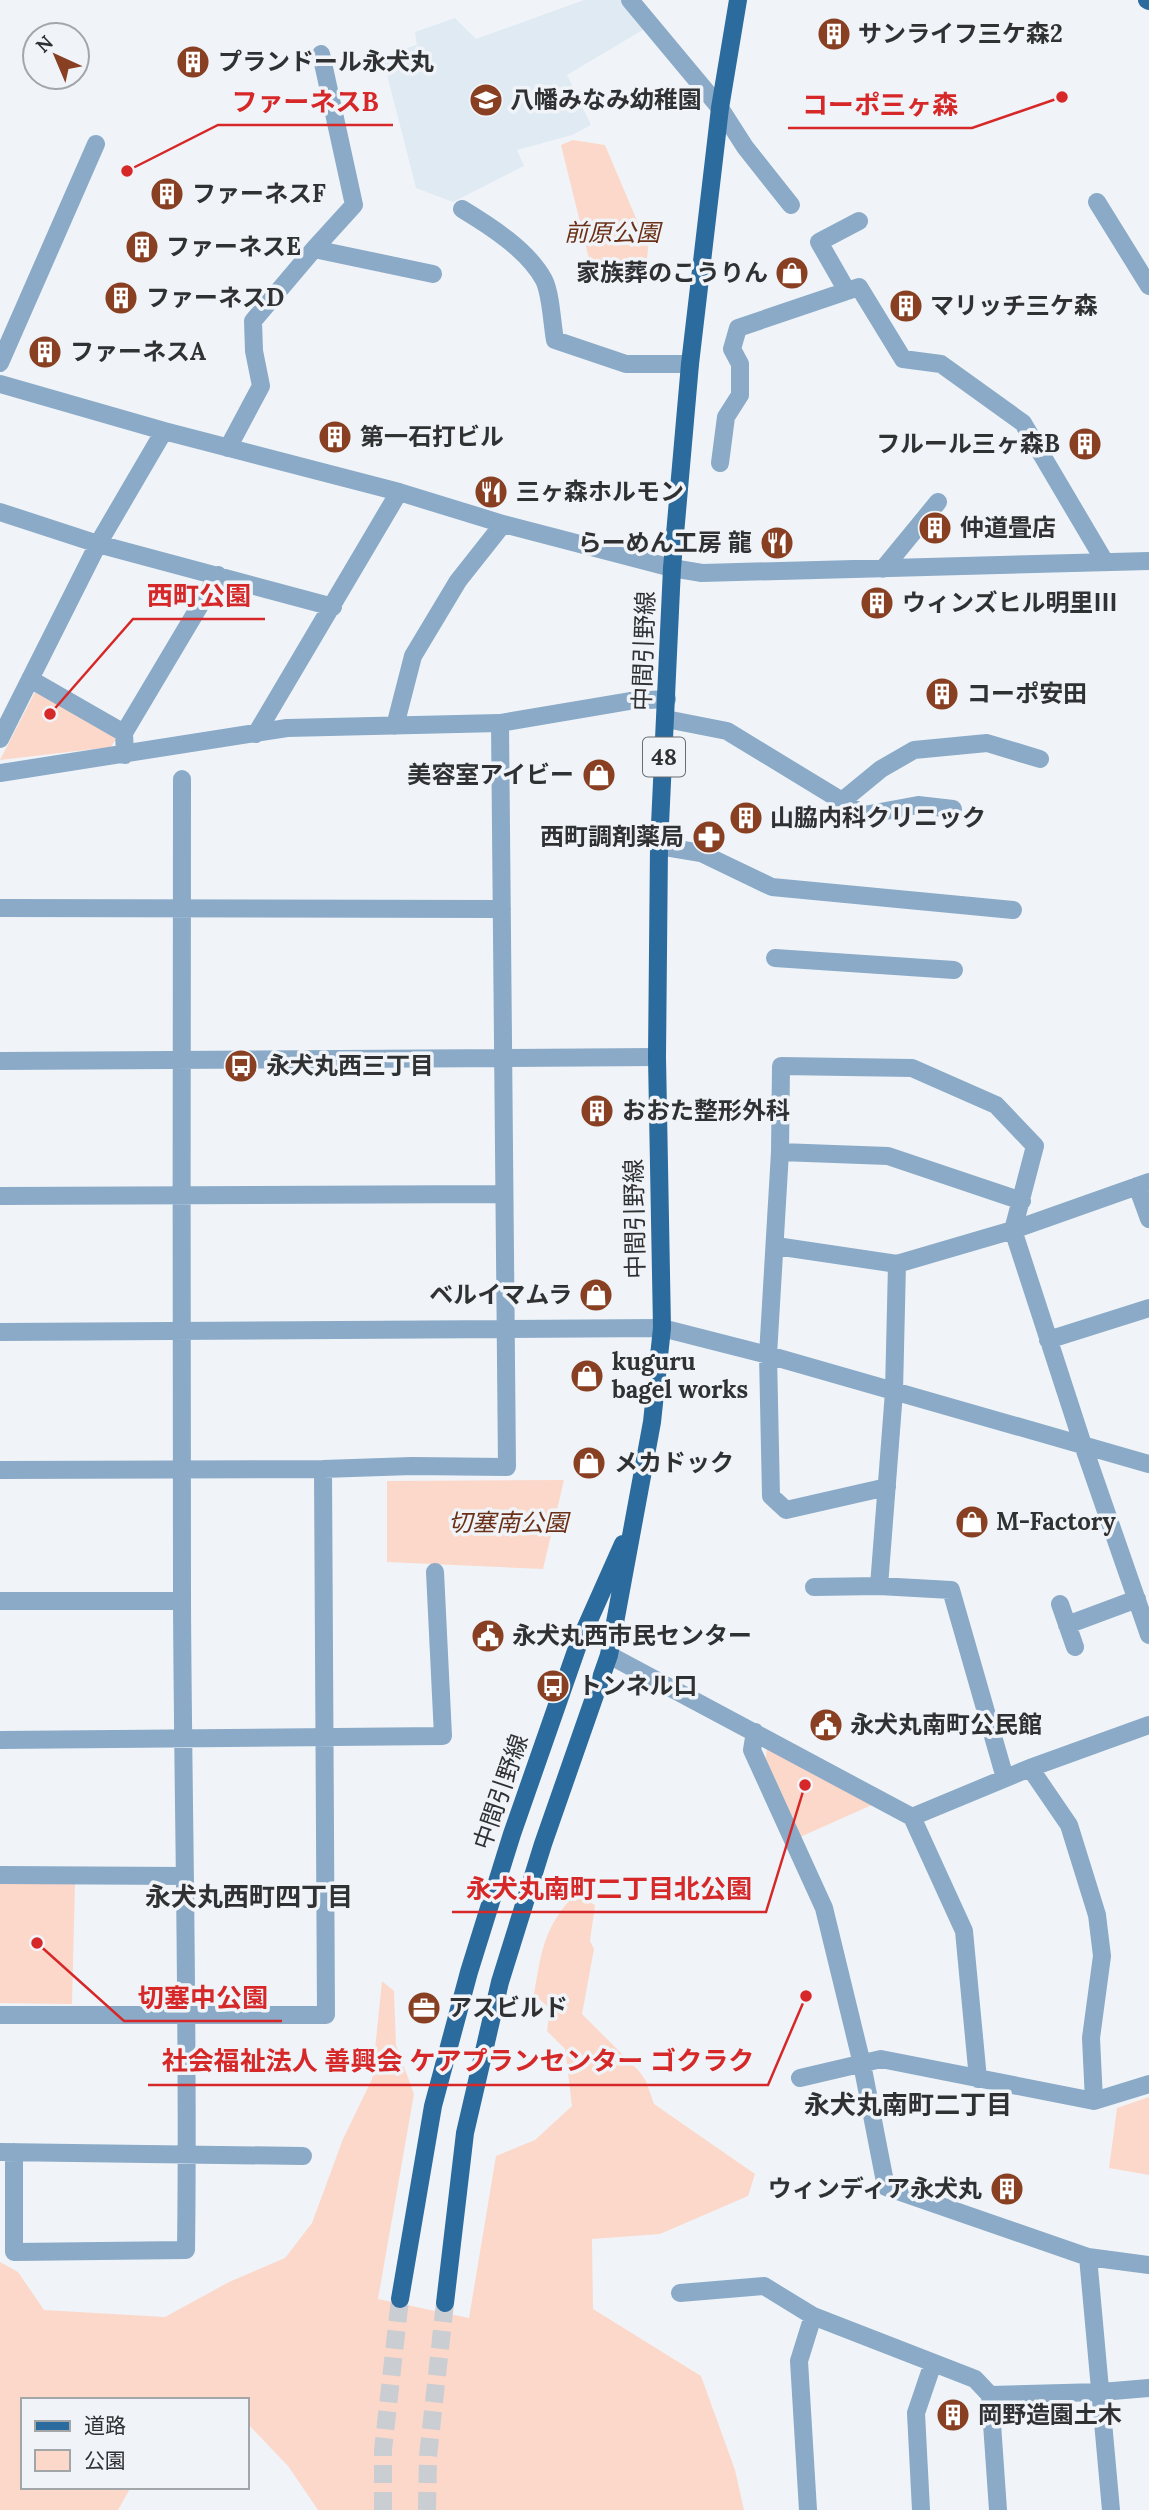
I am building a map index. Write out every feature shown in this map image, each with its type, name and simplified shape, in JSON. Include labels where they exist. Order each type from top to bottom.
[{"type":"main road","name":"中間引野線","points":[[445,2303],[466,2133],[500,1982],[543,1844],[609,1655],[652,1422],[662,1328],[657,1057],[659,846],[672,568],[690,364],[720,108],[738,0]]},
{"type":"main road","name":"中間引野線","points":[[400,2299],[433,2106],[469,1972],[512,1834],[578,1645],[635,1516]]},
{"type":"street","points":[[630,0],[720,108],[745,147],[791,205]]},
{"type":"street","points":[[228,448],[261,386],[254,352],[253,321],[354,205],[321,54]]},
{"type":"street","points":[[0,363],[96,144]]},
{"type":"street","points":[[1097,202],[1149,286]]},
{"type":"street","points":[[462,209],[495,229],[528,260],[545,282],[555,340],[626,364],[690,364]]},
{"type":"street","points":[[847,291],[819,242],[859,221]]},
{"type":"street","points":[[314,249],[433,274]]},
{"type":"street","points":[[720,463],[726,417],[740,395],[740,364],[732,349],[738,328],[859,287],[903,359],[942,364],[1023,423],[1105,562]]},
{"type":"street","points":[[0,384],[164,431],[399,492],[503,524],[672,568],[702,573],[1149,561]]},
{"type":"street","points":[[0,739],[98,544],[164,431]]},
{"type":"street","points":[[256,734],[399,492]]},
{"type":"street","points":[[883,569],[938,502]]},
{"type":"street","points":[[0,512],[98,544],[333,607]]},
{"type":"street","points":[[395,726],[414,656],[458,581],[503,524]]},
{"type":"street","points":[[125,755],[124,733],[218,575]]},
{"type":"street","points":[[30,679],[124,733]]},
{"type":"street","points":[[0,773],[287,728],[500,723],[630,701],[667,699]]},
{"type":"street","points":[[666,719],[727,731],[864,815],[918,805],[953,809]]},
{"type":"street","points":[[0,1470],[507,1467],[500,723]]},
{"type":"street","points":[[842,801],[881,769],[914,750],[987,743],[1040,759]]},
{"type":"street","points":[[182,779],[181,1330],[187,2016],[187,2154],[186,2250],[14,2252],[7,2152],[187,2154],[303,2157]]},
{"type":"street","points":[[659,846],[701,853],[772,887],[1013,910]]},
{"type":"street","points":[[0,908],[502,909]]},
{"type":"street","points":[[775,958],[954,970]]},
{"type":"street","points":[[0,1062],[657,1057]]},
{"type":"street","points":[[887,1487],[786,1510],[771,1496],[768,1355],[776,1246],[781,1066],[912,1068],[996,1105],[1035,1146],[1013,1230],[1149,1635]]},
{"type":"street","points":[[780,1152],[888,1156],[1022,1201]]},
{"type":"street","points":[[776,1246],[897,1264],[1013,1230],[1143,1184],[1149,1219]]},
{"type":"street","points":[[0,1196],[504,1194]]},
{"type":"street","points":[[879,1586],[894,1392],[897,1264]]},
{"type":"street","points":[[1048,1340],[1149,1308]]},
{"type":"street","points":[[0,1332],[662,1328],[768,1355],[1149,1464]]},
{"type":"street","points":[[0,2015],[326,2015],[323,1469]]},
{"type":"street","points":[[0,1740],[443,1736],[435,1572]]},
{"type":"street","points":[[814,1587],[879,1586],[951,1590],[1006,1778]]},
{"type":"street","points":[[1067,1625],[1136,1599]]},
{"type":"street","points":[[0,1601],[182,1601]]},
{"type":"street","points":[[1059,1604],[1075,1647]]},
{"type":"street","points":[[609,1655],[912,1817],[964,1931],[978,2079]]},
{"type":"street","points":[[912,1817],[1030,1768],[1149,1725]]},
{"type":"street","points":[[755,1732],[752,1750],[824,1908],[862,2064],[886,2187],[1088,2257],[1149,2265]]},
{"type":"street","points":[[1030,1768],[1069,1825],[1097,1915],[1102,1956],[1091,2038],[1094,2101]]},
{"type":"street","points":[[0,1875],[185,1876]]},
{"type":"street","points":[[800,2078],[881,2059],[1094,2101],[1149,2084]]},
{"type":"street","points":[[1088,2257],[1111,2510]]},
{"type":"street","points":[[680,2292],[764,2286],[813,2316],[975,2379],[990,2395],[998,2510]]},
{"type":"street","points":[[808,2510],[799,2361],[813,2316]]},
{"type":"street","points":[[921,2510],[916,2413],[933,2363]]},
{"type":"street","points":[[990,2395],[1149,2388]]},
{"type":"shaded area","name":"八幡みなみ幼稚園","points":[[584,0],[623,0],[646,28],[567,75],[591,125],[572,135],[517,150],[524,166],[453,202],[416,188],[382,55],[417,45],[415,32],[455,18],[476,39]]},
{"type":"green space","name":"前原公園","points":[[573,140],[605,145],[638,223],[649,238],[647,259],[619,262],[594,279],[561,145]]},
{"type":"green space","points":[[35,692],[117,737],[111,747],[0,760]]},
{"type":"green space","name":"切塞南公園","points":[[564,1480],[543,1569],[387,1562],[387,1481]]},
{"type":"green space","points":[[767,1747],[872,1805],[800,1837],[765,1764]]},
{"type":"green space","points":[[0,1883],[75,1884],[72,2004],[0,2003]]},
{"type":"green space","points":[[575,1894],[595,1905],[590,1941],[594,1949],[582,2014],[639,2071],[646,2081],[654,2104],[755,2174],[748,2196],[660,2234],[592,2239],[593,2309],[701,2376],[735,2470],[744,2510],[318,2510],[288,2466],[248,2424],[248,2398],[222,2397],[21,2398],[21,2489],[130,2489],[118,2510],[0,2510],[0,2262],[18,2272],[44,2310],[165,2317],[229,2282],[285,2258],[312,2223],[343,2139],[372,2079],[382,1981],[394,1991],[396,2045],[414,2094],[378,2299],[469,2318],[496,2156],[535,2140],[572,2106],[565,2049],[547,2031],[550,2009],[534,1994],[545,1941],[564,1907]]},
{"type":"green space","points":[[1149,2097],[1149,2175],[1109,2168],[1117,2108]]},
{"type":"tunnel","points":[[383,2510],[383,2450],[400,2299]]},
{"type":"tunnel","points":[[427,2510],[428,2456],[445,2303]]},
{"type":"place","name":"サンライフ三ケ森2","points":[[834,34]]},
{"type":"place","name":"プランドール永犬丸","points":[[193,62]]},
{"type":"place","name":"コーポ三ヶ森","points":[[1062,97]]},
{"type":"place","name":"八幡みなみ幼稚園","points":[[486,100]]},
{"type":"place","name":"ファーネスB","points":[[127,171]]},
{"type":"place","name":"ファーネスF","points":[[167,194]]},
{"type":"place","name":"ファーネスE","points":[[142,247]]},
{"type":"place","name":"家族葬のこうりん","points":[[792,273]]},
{"type":"place","name":"ファーネスD","points":[[121,298]]},
{"type":"place","name":"マリッチ三ケ森","points":[[906,306]]},
{"type":"place","name":"ファーネスA","points":[[45,352]]},
{"type":"place","name":"第一石打ビル","points":[[335,437]]},
{"type":"place","name":"フルール三ヶ森B","points":[[1085,444]]},
{"type":"place","name":"三ヶ森ホルモン","points":[[491,492]]},
{"type":"place","name":"仲道畳店","points":[[935,528]]},
{"type":"place","name":"らーめん工房 龍","points":[[777,543]]},
{"type":"place","name":"ウィンズヒル明里Ⅲ","points":[[877,603]]},
{"type":"place","name":"コーポ安田","points":[[942,694]]},
{"type":"place","name":"西町公園","points":[[50,714]]},
{"type":"place","name":"美容室アイビー","points":[[599,775]]},
{"type":"place","name":"山脇内科クリニック","points":[[746,818]]},
{"type":"place","name":"西町調剤薬局","points":[[709,837]]},
{"type":"place","name":"永犬丸西三丁目","points":[[241,1066]]},
{"type":"place","name":"おおた整形外科","points":[[597,1111]]},
{"type":"place","name":"ベルイマムラ","points":[[596,1295]]},
{"type":"place","name":"kuguru bagel works","points":[[587,1376]]},
{"type":"place","name":"メカドック","points":[[589,1463]]},
{"type":"place","name":"M-Factory","points":[[972,1522]]},
{"type":"place","name":"永犬丸西市民センター","points":[[488,1636]]},
{"type":"place","name":"トンネル口","points":[[553,1686]]},
{"type":"place","name":"永犬丸南町公民館","points":[[826,1725]]},
{"type":"place","name":"永犬丸南町二丁目北公園","points":[[805,1785]]},
{"type":"place","name":"切塞中公園","points":[[37,1943]]},
{"type":"place","name":"社会福祉法人 善興会 ケアプランセンター ゴクラク","points":[[806,1996]]},
{"type":"place","name":"アスビルド","points":[[424,2008]]},
{"type":"place","name":"ウィンディア永犬丸","points":[[1007,2189]]},
{"type":"place","name":"岡野造園土木","points":[[953,2415]]},
{"type":"district","name":"永犬丸西町四丁目","points":[[249,1897]]},
{"type":"district","name":"永犬丸南町二丁目","points":[[908,2105]]}]
